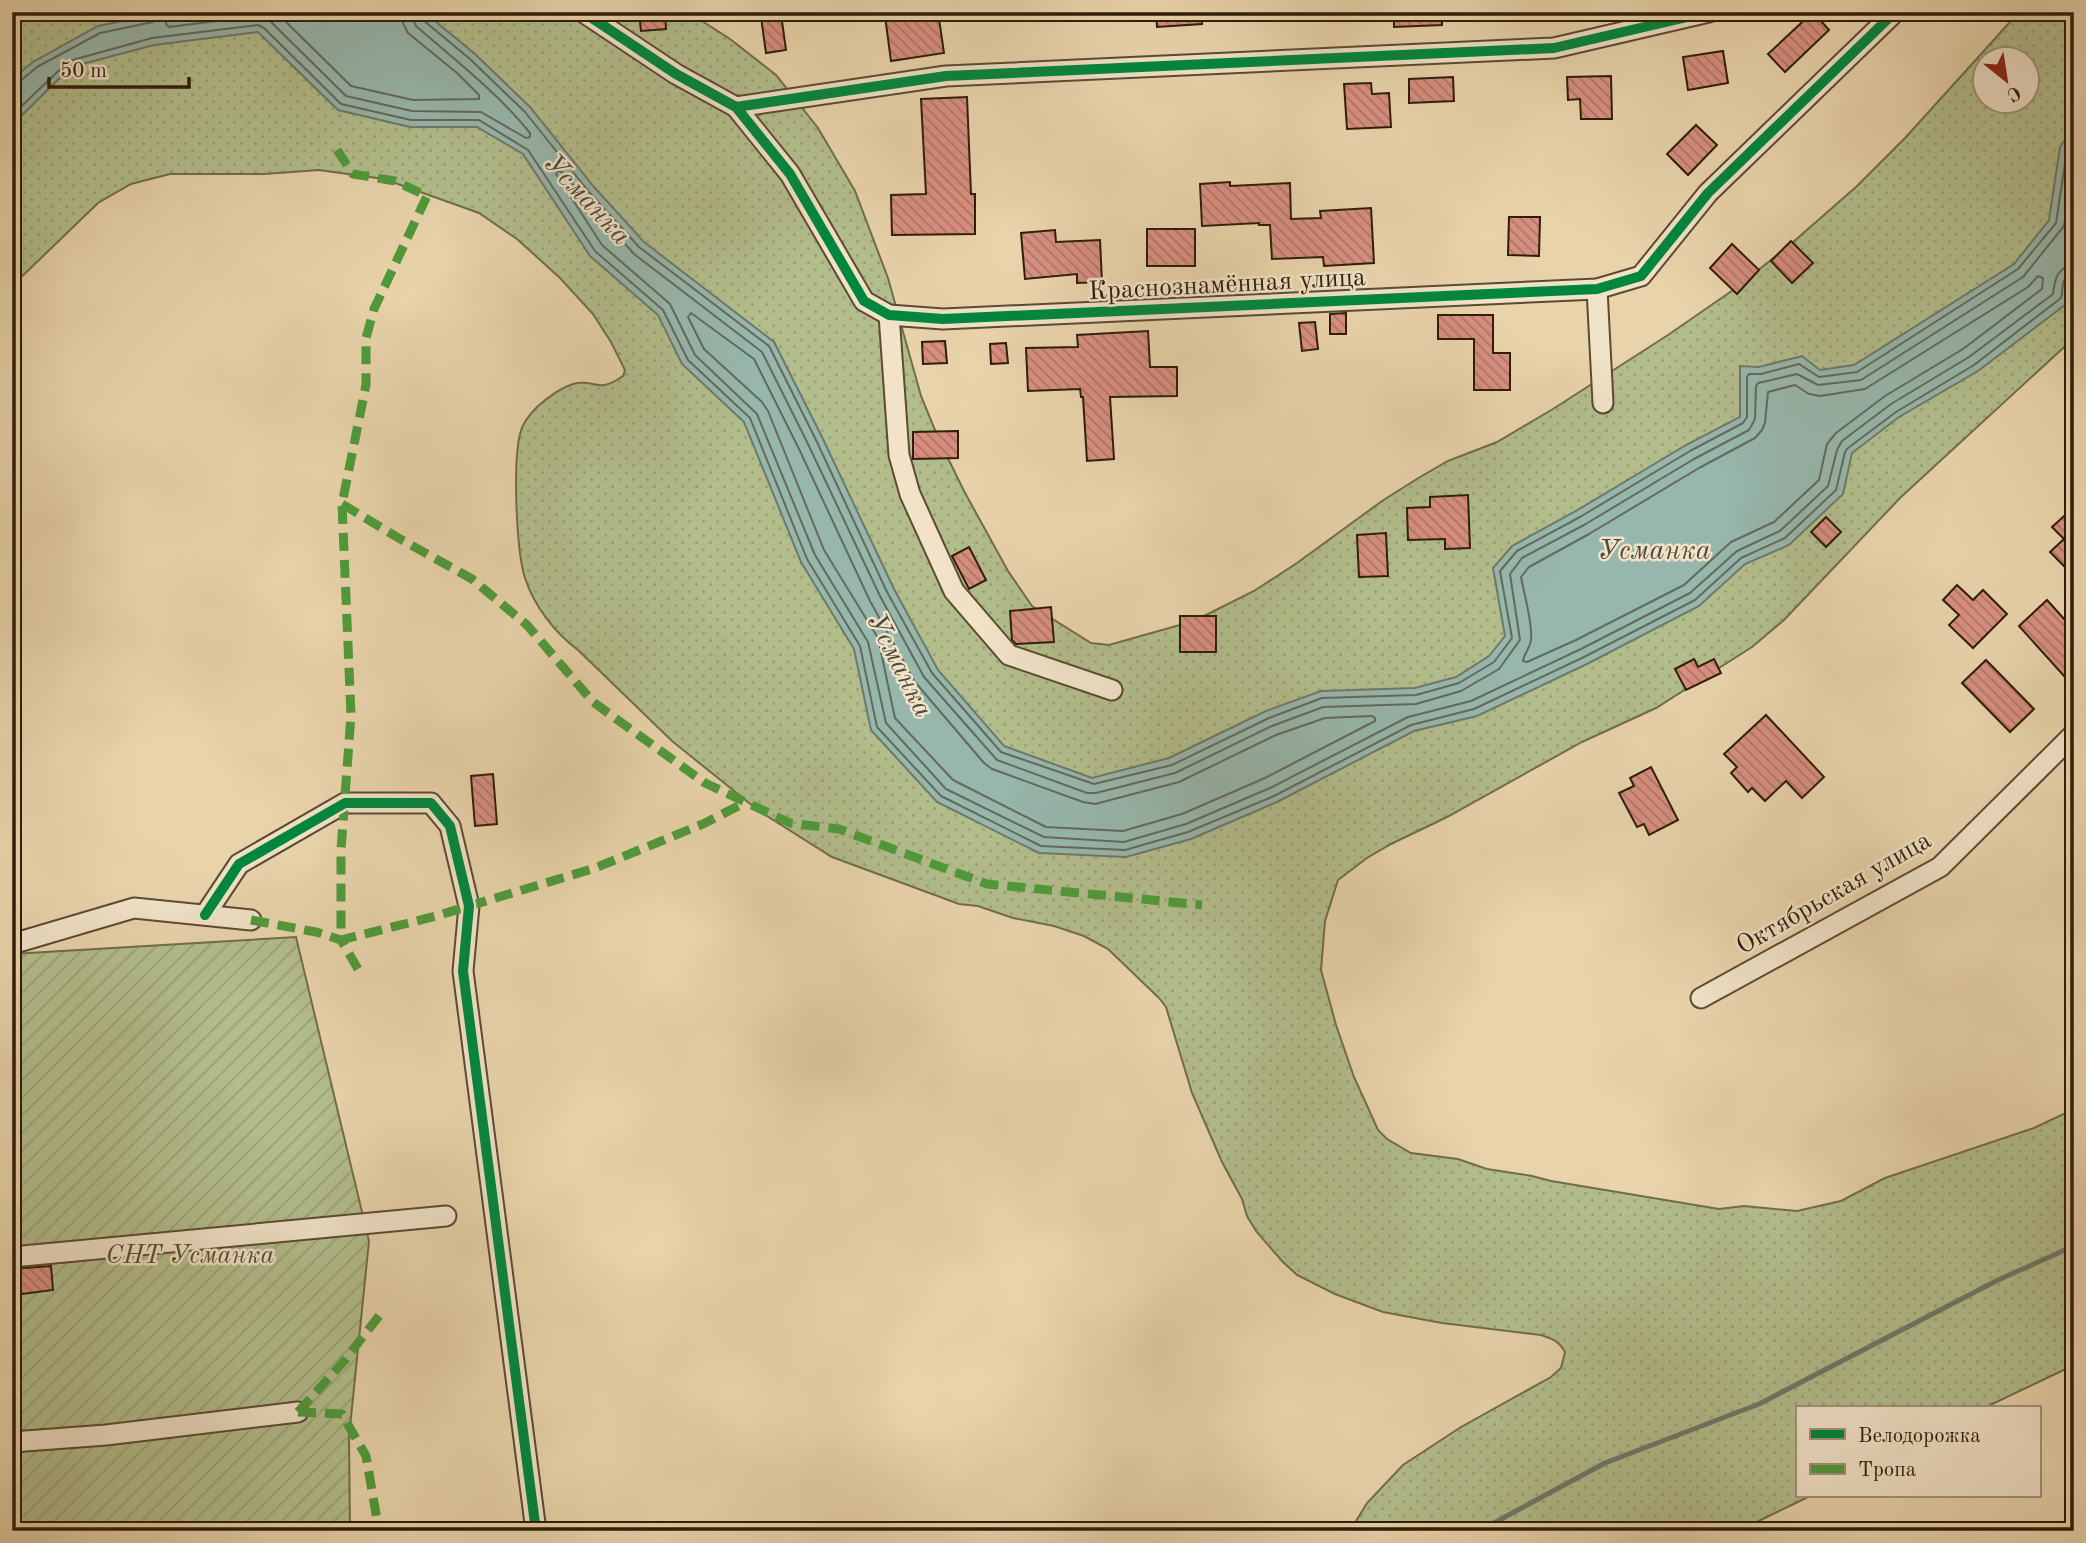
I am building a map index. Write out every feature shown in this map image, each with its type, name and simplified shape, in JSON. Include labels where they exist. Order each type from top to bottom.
[{"type":"street","points":[[583,12],[676,74],[736,107],[790,174],[864,301],[889,315],[899,456],[910,494],[954,591],[1009,655],[1112,690]]},
{"type":"street","points":[[736,107],[946,76],[1554,48],[1709,12]]},
{"type":"street","name":"Краснознамённая улица","points":[[889,315],[943,319],[1597,289],[1641,276],[1708,193],[1895,12]]},
{"type":"street","points":[[1597,289],[1604,403]]},
{"type":"street","name":"Октябрьская улица","points":[[1701,998],[1940,867],[2074,734]]},
{"type":"street","points":[[205,915],[239,864],[345,803],[431,803],[450,826],[469,906],[463,971],[536,1531]]},
{"type":"street","points":[[12,944],[134,908],[251,920]]},
{"type":"street","points":[[12,1257],[446,1216]]},
{"type":"street","points":[[12,1442],[106,1435],[298,1412]]},
{"type":"green space","points":[[12,12],[688,12],[730,39],[776,75],[818,128],[855,191],[888,278],[921,396],[939,440],[1008,571],[1032,606],[1091,643],[1109,645],[1194,621],[1254,591],[1420,477],[1448,461],[1497,442],[1668,335],[1736,288],[1856,187],[1970,66],[1970,116],[2040,116],[2040,46],[1988,46],[2019,12],[2074,12],[2074,338],[1901,497],[1784,620],[1752,647],[1656,708],[1582,742],[1447,817],[1391,844],[1338,880],[1325,921],[1321,970],[1354,1077],[1378,1130],[1387,1139],[1411,1153],[1458,1159],[1487,1169],[1551,1181],[1719,1209],[1744,1206],[1797,1211],[1841,1201],[1885,1178],[2034,1128],[2074,1109],[2074,1365],[1988,1406],[1796,1406],[1796,1498],[1806,1498],[1738,1531],[1350,1531],[1367,1503],[1403,1465],[1461,1427],[1551,1377],[1561,1368],[1565,1352],[1563,1348],[1541,1335],[1442,1323],[1383,1312],[1335,1294],[1297,1275],[1256,1231],[1247,1216],[1242,1199],[1222,1162],[1192,1093],[1166,1007],[1108,949],[1084,936],[1054,926],[1013,918],[978,906],[959,904],[832,857],[759,811],[672,741],[561,636],[534,599],[522,565],[516,485],[520,434],[534,410],[559,391],[573,384],[601,385],[614,382],[623,376],[625,370],[593,314],[560,278],[517,239],[479,213],[384,179],[319,170],[264,174],[170,174],[131,184],[98,203],[12,286]]},
{"type":"green space","name":"СНТ Усманка","points":[[296,937],[369,1241],[349,1437],[350,1531],[12,1531],[12,954]]},
{"type":"water","name":"Усманка","points":[[168,12],[424,12],[475,54],[530,107],[594,187],[644,242],[774,342],[894,589],[938,670],[1004,746],[1092,778],[1169,758],[1266,711],[1321,691],[1415,688],[1456,677],[1489,656],[1505,636],[1493,568],[1512,546],[1686,445],[1740,417],[1740,366],[1759,367],[1802,356],[1820,370],[1854,365],[2014,264],[2049,220],[2060,147],[2074,126],[2074,279],[2069,284],[2070,301],[1978,371],[1899,417],[1852,453],[1843,494],[1789,545],[1745,564],[1699,606],[1587,664],[1477,716],[1414,731],[1277,802],[1191,839],[1126,857],[1039,853],[937,802],[871,730],[854,649],[801,562],[744,422],[682,364],[658,315],[590,256],[523,154],[477,127],[410,127],[338,110],[258,32],[154,45],[71,67],[12,125],[12,79],[33,62],[98,26]]},
{"type":"building","points":[[639,12],[665,12],[666,29],[641,31]]},
{"type":"building","points":[[938,12],[944,53],[891,61],[885,16]]},
{"type":"building","points":[[1156,12],[1202,12],[1202,24],[1157,27]]},
{"type":"building","points":[[1394,12],[1442,12],[1442,25],[1394,27]]},
{"type":"building","points":[[1813,12],[1829,30],[1785,72],[1768,54]]},
{"type":"building","points":[[781,14],[786,50],[766,53],[761,17]]},
{"type":"building","points":[[1723,51],[1728,83],[1688,90],[1683,57]]},
{"type":"building","points":[[1611,76],[1612,119],[1581,119],[1580,99],[1568,100],[1567,77]]},
{"type":"building","points":[[1453,77],[1454,101],[1409,103],[1409,79]]},
{"type":"building","points":[[1371,83],[1372,94],[1389,93],[1391,127],[1347,129],[1344,84]]},
{"type":"building","points":[[967,97],[971,194],[975,194],[975,234],[892,235],[891,195],[926,194],[921,99]]},
{"type":"building","points":[[1696,125],[1717,145],[1688,175],[1667,154]]},
{"type":"building","points":[[1230,182],[1230,186],[1290,183],[1291,219],[1321,218],[1320,211],[1371,208],[1374,263],[1324,266],[1323,257],[1272,259],[1270,225],[1259,223],[1202,226],[1200,184]]},
{"type":"building","points":[[1509,217],[1540,217],[1539,256],[1508,255]]},
{"type":"building","points":[[1147,229],[1195,229],[1195,266],[1147,266]]},
{"type":"building","points":[[1055,230],[1056,242],[1100,240],[1102,282],[1077,283],[1077,274],[1025,279],[1021,233]]},
{"type":"building","points":[[1791,241],[1813,263],[1792,283],[1771,261]]},
{"type":"building","points":[[1732,244],[1759,270],[1737,294],[1710,268]]},
{"type":"building","points":[[1346,313],[1346,334],[1330,334],[1330,314]]},
{"type":"building","points":[[1438,315],[1493,315],[1493,353],[1510,353],[1510,390],[1474,390],[1474,339],[1438,339]]},
{"type":"building","points":[[1315,322],[1318,349],[1302,351],[1299,323]]},
{"type":"building","points":[[1148,331],[1150,367],[1177,367],[1177,396],[1110,397],[1114,459],[1087,461],[1083,397],[1080,389],[1028,391],[1026,348],[1078,347],[1077,335]]},
{"type":"building","points":[[945,341],[947,363],[923,364],[922,342]]},
{"type":"building","points":[[1006,343],[1008,363],[991,364],[990,344]]},
{"type":"building","points":[[958,431],[958,458],[913,459],[913,432]]},
{"type":"building","points":[[1468,495],[1470,548],[1445,549],[1445,539],[1408,540],[1407,508],[1430,507],[1430,497]]},
{"type":"building","points":[[2074,507],[2074,576],[2050,552],[2064,539],[2052,527]]},
{"type":"building","points":[[1826,517],[1841,532],[1826,547],[1811,532]]},
{"type":"building","points":[[1386,533],[1388,576],[1359,577],[1357,535]]},
{"type":"building","points":[[969,547],[986,580],[969,589],[952,556]]},
{"type":"building","points":[[1957,585],[1973,600],[1983,590],[2007,614],[1973,648],[1949,625],[1959,615],[1943,600]]},
{"type":"building","points":[[2047,600],[2074,630],[2074,669],[2065,677],[2019,626]]},
{"type":"building","points":[[1051,607],[1054,642],[1016,644],[1012,640],[1010,611]]},
{"type":"building","points":[[1180,616],[1216,616],[1216,652],[1180,652]]},
{"type":"building","points":[[1694,659],[1698,667],[1714,659],[1721,673],[1686,690],[1675,669]]},
{"type":"building","points":[[1986,660],[2034,709],[2010,732],[1962,683]]},
{"type":"building","points":[[1766,715],[1824,777],[1802,798],[1786,781],[1765,801],[1752,788],[1748,792],[1731,773],[1737,767],[1724,754]]},
{"type":"building","points":[[1651,767],[1678,820],[1649,835],[1644,824],[1637,827],[1619,793],[1634,786],[1630,778]]},
{"type":"building","points":[[493,774],[497,824],[475,826],[471,776]]},
{"type":"building","points":[[51,1266],[53,1290],[14,1295],[12,1269]]},
{"type":"waterway","points":[[1479,1531],[1605,1463],[1759,1404],[1998,1280],[2074,1246]]},
{"type":"marked path","points":[[337,150],[353,174],[395,181],[427,196],[374,309],[366,338],[366,385],[342,504],[351,715],[341,850],[341,940],[436,916],[595,868],[703,824],[746,802]]},
{"type":"marked path","points":[[342,504],[472,579],[527,625],[593,702],[705,783],[790,823],[839,829],[987,884],[1202,905]]},
{"type":"marked path","points":[[251,920],[316,932],[341,940],[358,969]]},
{"type":"marked path","points":[[298,1412],[345,1360],[382,1312]]},
{"type":"marked path","points":[[298,1412],[342,1414],[366,1456],[379,1531]]},
{"type":"cycle path","points":[[583,12],[676,74],[736,107],[790,174],[864,301],[889,315],[943,319],[1597,289],[1641,276],[1708,193],[1895,12]]},
{"type":"cycle path","points":[[736,107],[946,76],[1554,48],[1709,12]]},
{"type":"cycle path","points":[[205,915],[239,864],[345,803],[431,803],[450,826],[469,906],[463,971],[536,1531]]}]
